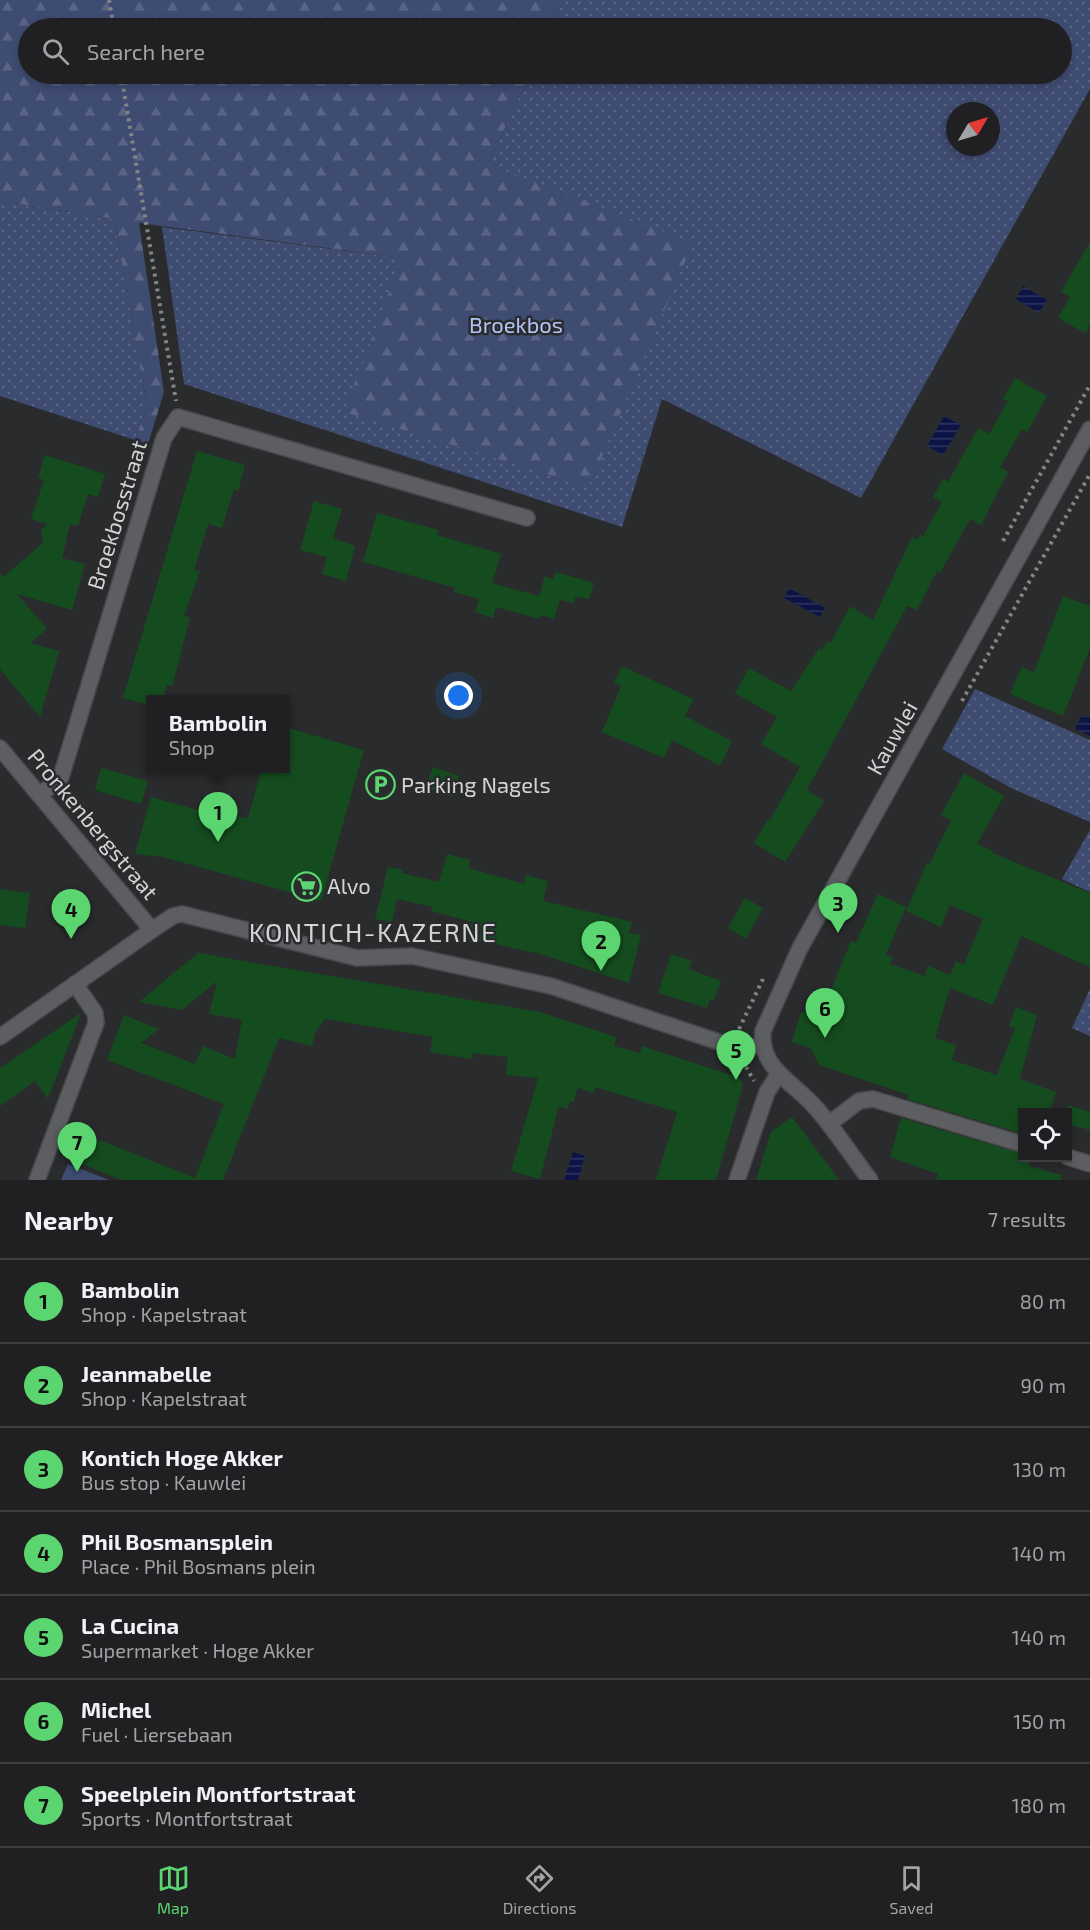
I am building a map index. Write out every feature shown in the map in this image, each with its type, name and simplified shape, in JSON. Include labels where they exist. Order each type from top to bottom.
[{"type":"street","points":[[178,417],[527,518]]},
{"type":"street","name":"Broekbosstraat","points":[[40,795],[61,777],[164,438],[178,417]]},
{"type":"street","name":"Kauwlei","points":[[761,1045],[766,1021],[801,948],[1090,429]]},
{"type":"street","name":"Pronkenbergstraat","points":[[0,748],[152,930]]},
{"type":"street","points":[[0,1037],[152,930],[173,916],[182,914],[357,958],[412,956],[551,986],[725,1044],[746,1048],[761,1045],[778,1075],[814,1106],[870,1180]]},
{"type":"street","points":[[37,1180],[96,1023],[95,1013],[75,984]]},
{"type":"street","points":[[737,1180],[767,1092],[778,1075]]},
{"type":"street","points":[[829,1124],[859,1101],[873,1099],[1018,1142]]},
{"type":"street","points":[[1072,1158],[1090,1164]]},
{"type":"path","points":[[109,0],[112,18]]},
{"type":"path","points":[[124,84],[178,417]]},
{"type":"green space","name":"Broekbos","points":[[0,0],[564,0],[556,18],[18,18],[18,84],[525,84],[488,164],[693,243],[589,487],[344,412],[402,258],[139,223],[164,392],[148,444],[135,440],[147,406],[114,219],[0,201]]},
{"type":"green space","points":[[564,0],[1090,0],[1090,89],[861,498],[662,399],[622,527],[184,384],[162,227],[402,258],[488,164],[525,84],[1072,84],[1072,18],[556,18]]},
{"type":"green space","points":[[0,201],[114,219],[147,406],[135,440],[0,396]]},
{"type":"green space","points":[[975,689],[1090,740],[1090,822],[1011,788],[942,749]]},
{"type":"green space","points":[[1090,830],[1090,892],[1062,879]]},
{"type":"green space","points":[[1090,989],[1090,1036],[1072,1028]]},
{"type":"green space","points":[[68,1164],[109,1180],[61,1180]]},
{"type":"shaded area","points":[[1023,286],[1047,300],[1039,313],[1016,299]]},
{"type":"shaded area","points":[[944,416],[961,425],[943,455],[927,446]]},
{"type":"shaded area","points":[[789,588],[825,608],[820,617],[784,598]]},
{"type":"shaded area","points":[[1082,715],[1090,718],[1090,736],[1075,729]]},
{"type":"shaded area","points":[[573,1152],[585,1156],[578,1180],[564,1180]]},
{"type":"building","points":[[1090,242],[1090,324],[1085,333],[1058,318],[1070,297],[1061,292]]},
{"type":"building","points":[[1015,378],[1047,396],[1027,432],[1022,429],[1000,467],[1008,472],[981,525],[970,519],[940,573],[937,571],[917,610],[907,606],[807,790],[824,801],[785,862],[754,843],[800,767],[761,744],[777,717],[735,693],[749,668],[791,691],[819,648],[822,650],[827,641],[831,643],[850,606],[873,620],[912,537],[917,540],[920,535],[923,536],[942,502],[933,497],[943,479],[948,482],[978,428],[989,434],[1008,401],[1003,399]]},
{"type":"building","points":[[197,451],[245,465],[238,491],[234,489],[222,528],[208,524],[194,570],[200,571],[184,616],[190,618],[172,687],[167,685],[164,695],[146,695],[146,704],[123,698]]},
{"type":"building","points":[[45,455],[105,474],[98,497],[88,494],[78,526],[70,524],[62,558],[85,564],[72,610],[17,594],[47,629],[30,643],[59,651],[40,717],[0,669],[0,573],[3,577],[43,543],[41,530],[48,524],[31,519],[44,480],[38,478]]},
{"type":"building","points":[[314,501],[342,509],[333,538],[355,546],[346,581],[322,574],[327,557],[300,550]]},
{"type":"building","points":[[377,513],[438,530],[437,535],[501,554],[492,583],[539,596],[545,576],[553,579],[556,572],[594,583],[589,599],[575,597],[574,603],[560,600],[554,619],[540,615],[539,619],[496,607],[493,618],[475,612],[479,599],[454,592],[455,588],[363,562]]},
{"type":"building","points":[[1063,596],[1090,606],[1090,648],[1063,716],[1010,694],[1022,667],[1034,672]]},
{"type":"building","points":[[622,666],[693,699],[685,716],[732,741],[720,766],[672,740],[664,758],[602,732],[621,686],[614,683]]},
{"type":"building","points":[[290,728],[364,750],[321,901],[163,857],[135,854],[151,797],[208,813],[248,818],[261,773],[290,773]]},
{"type":"building","points":[[433,767],[459,776],[452,797],[426,788]]},
{"type":"building","points":[[101,768],[148,781],[141,804],[95,790]]},
{"type":"building","points":[[964,773],[1004,796],[977,844],[993,851],[992,853],[1090,893],[1090,967],[1021,936],[993,1005],[950,988],[935,1038],[956,1045],[952,1060],[997,1075],[1015,1028],[1009,1026],[1016,1007],[1037,1015],[1020,1079],[1056,1092],[1051,1108],[1018,1108],[1018,1132],[907,1099],[909,1095],[819,1065],[811,1048],[792,1042],[801,1012],[820,1017],[851,941],[856,943],[878,894],[906,907],[886,955],[893,958],[890,964],[925,976],[928,966],[950,975],[956,961],[964,965],[983,919],[950,905],[941,927],[906,911],[927,863],[929,865],[951,820],[941,815]]},
{"type":"building","points":[[447,854],[470,860],[468,868],[524,884],[526,875],[548,881],[543,901],[632,922],[629,933],[641,935],[629,983],[540,954],[477,940],[469,932],[472,922],[431,911],[433,907],[397,899],[392,922],[375,919],[388,867],[403,870],[402,873],[439,882]]},
{"type":"building","points":[[0,889],[30,893],[25,928],[0,925]]},
{"type":"building","points":[[745,898],[763,908],[746,939],[728,928]]},
{"type":"building","points":[[198,953],[540,1012],[616,1037],[614,1046],[640,1053],[642,1046],[740,1078],[743,1085],[716,1180],[656,1180],[677,1112],[595,1087],[594,1093],[578,1088],[573,1103],[570,1102],[567,1109],[559,1106],[540,1179],[511,1171],[538,1078],[506,1075],[508,1057],[473,1053],[472,1059],[430,1052],[433,1037],[325,1019],[315,1033],[312,1046],[279,1038],[223,1180],[121,1180],[69,1159],[79,1132],[195,1178],[224,1104],[107,1060],[124,1015],[159,1029],[141,1043],[195,1064],[203,1046],[235,1059],[242,1020],[209,1014],[217,981],[182,1010],[139,1002]]},
{"type":"building","points":[[671,954],[692,961],[689,969],[721,981],[714,1000],[710,999],[707,1008],[658,993]]},
{"type":"building","points":[[81,1013],[48,1099],[35,1081],[0,1106],[0,1068]]},
{"type":"building","points":[[1068,1105],[1090,1112],[1090,1130],[1072,1125],[1072,1108],[1068,1108]]},
{"type":"building","points":[[792,1117],[839,1180],[756,1180],[771,1132]]},
{"type":"building","points":[[901,1118],[1018,1153],[1018,1162],[1030,1162],[1029,1166],[1061,1175],[1061,1180],[936,1180],[938,1174],[890,1157]]},
{"type":"place","name":"Parking Nagels","points":[[380,785]]},
{"type":"place","name":"Bambolin","points":[[218,842]]},
{"type":"place","name":"Alvo","points":[[306,886]]},
{"type":"place","name":"Kontich Hoge Akker","points":[[838,933]]},
{"type":"place","name":"Phil Bosmansplein","points":[[71,939]]},
{"type":"place","name":"Jeanmabelle","points":[[601,971]]},
{"type":"place","name":"Michel","points":[[825,1038]]},
{"type":"place","name":"La Cucina","points":[[736,1080]]},
{"type":"place","name":"Speelplein Montfortstraat","points":[[77,1172]]},
{"type":"district","name":"KONTICH-KAZERNE","points":[[373,933]]}]
